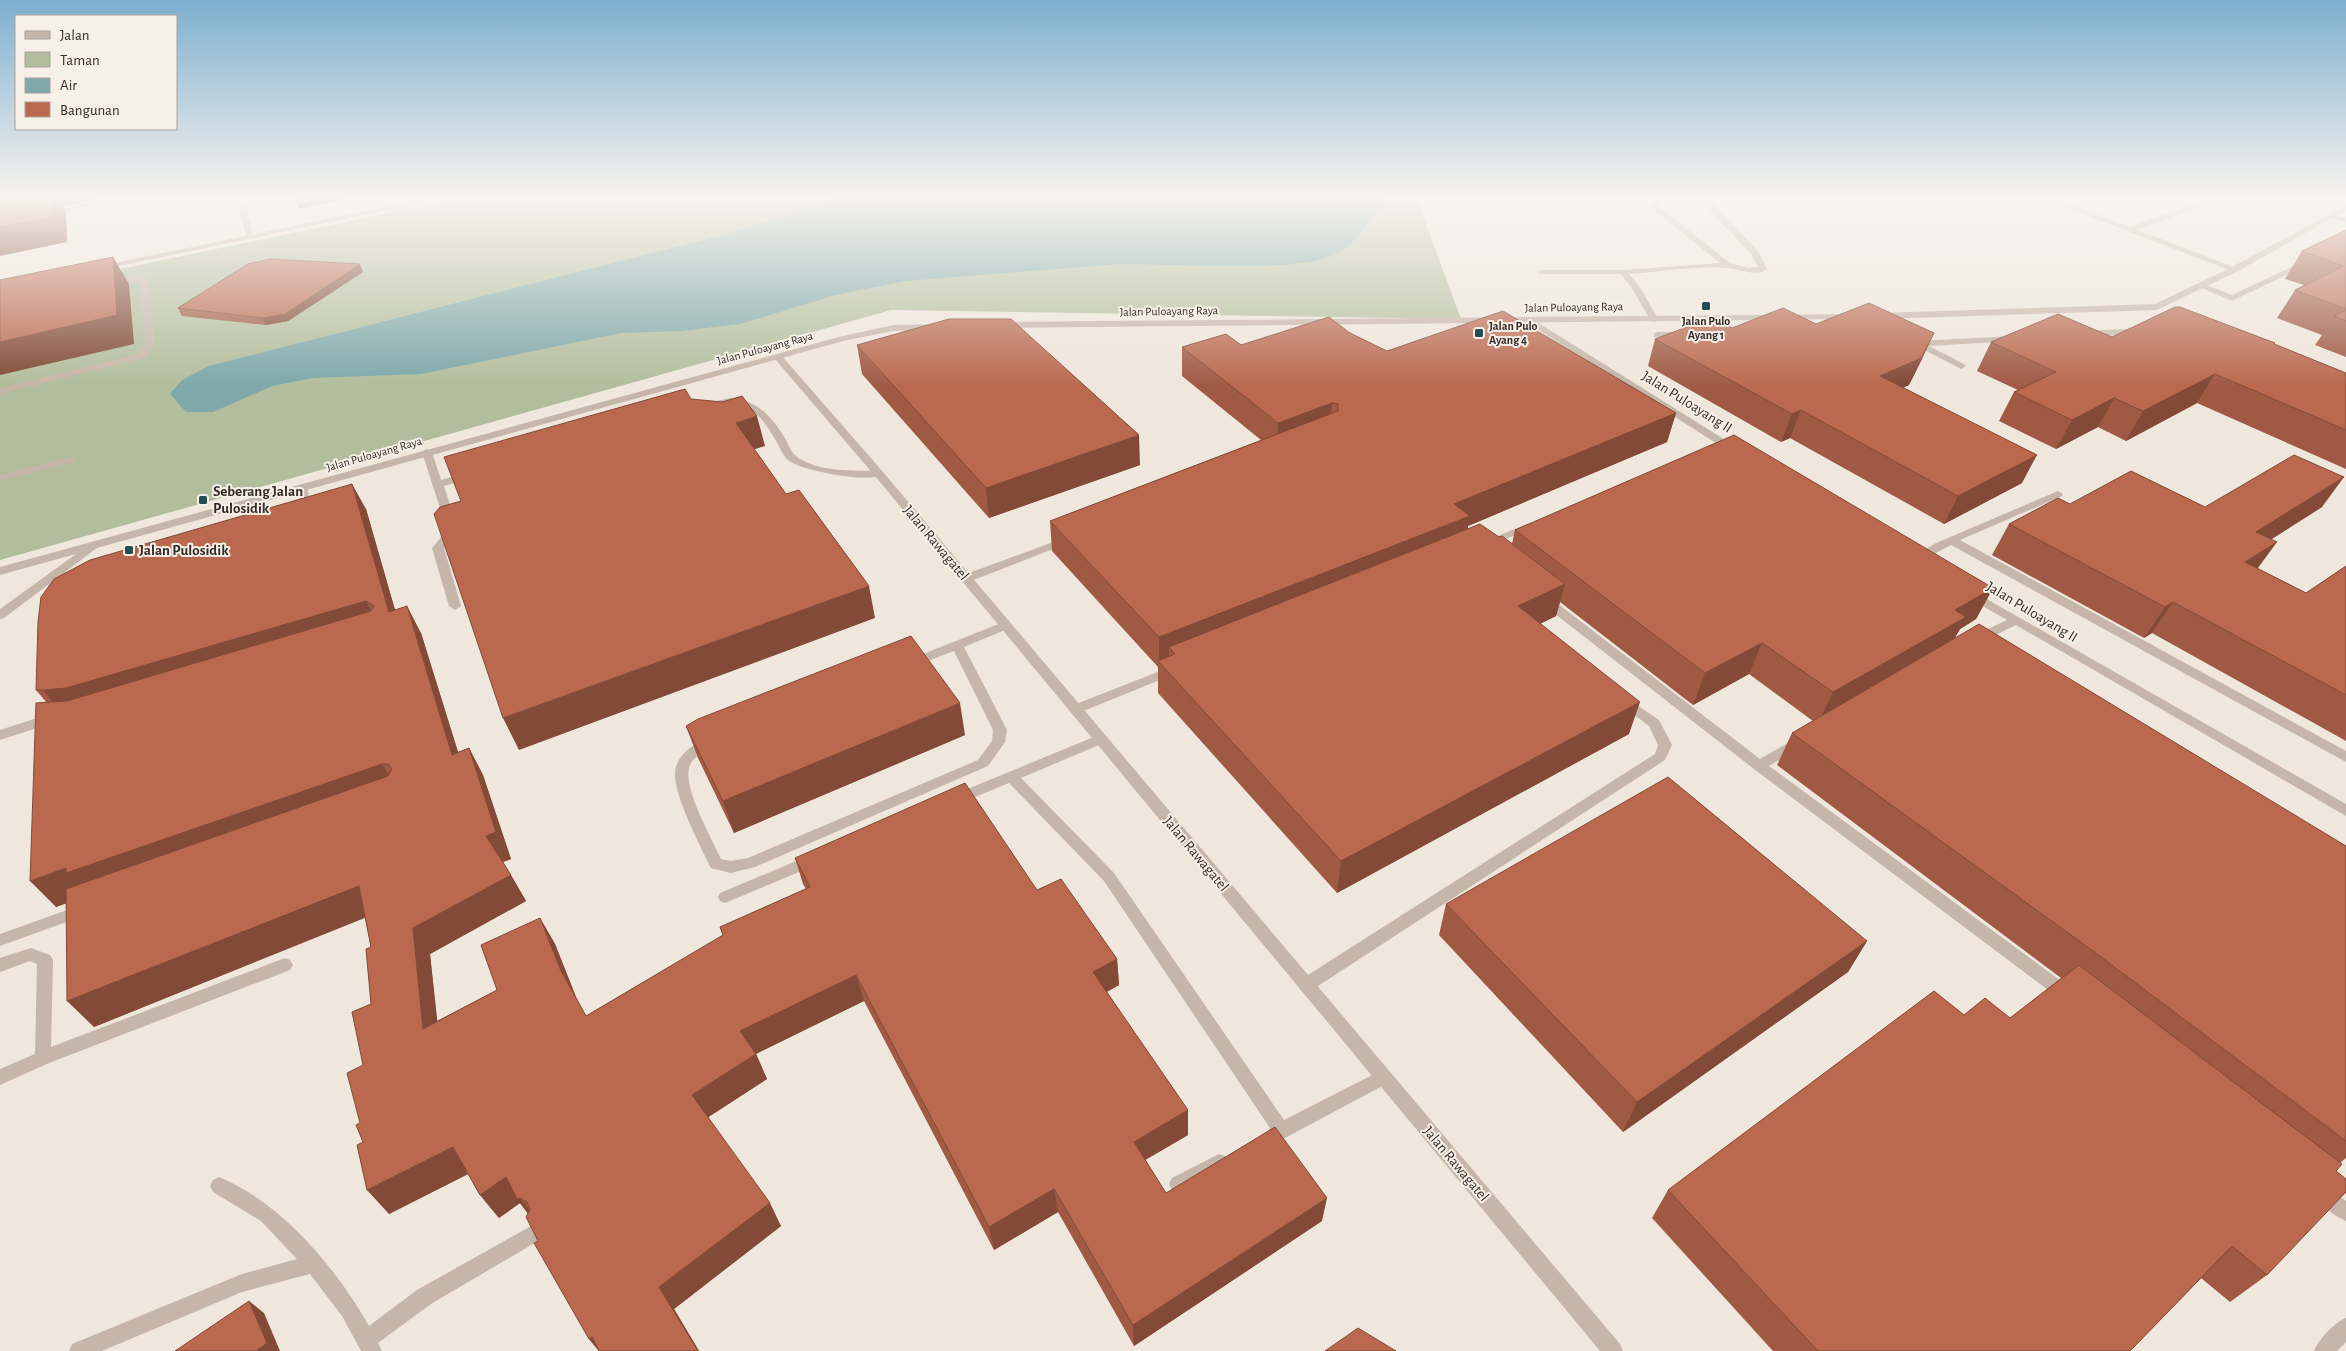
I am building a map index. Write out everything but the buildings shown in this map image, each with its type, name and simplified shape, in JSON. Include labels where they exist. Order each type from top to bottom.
[{"type":"street","points":[[87,271],[140,260]]},
{"type":"street","points":[[1721,260],[1727,266]]},
{"type":"street","points":[[1541,272],[1623,272],[1727,266],[1748,270],[1764,269],[1758,260]]},
{"type":"street","points":[[2211,260],[2235,269]]},
{"type":"street","name":"Jalan Puloayang Raya","points":[[987,325],[1871,318],[2162,309],[2251,260]]},
{"type":"street","points":[[2201,286],[2232,298],[2311,261]]},
{"type":"street","points":[[1623,272],[1637,289],[1654,319]]},
{"type":"street","points":[[0,391],[142,356],[150,344],[144,279],[103,285]]},
{"type":"street","points":[[1750,318],[1755,327]]},
{"type":"street","points":[[1871,318],[1882,325]]},
{"type":"street","name":"Jalan Puloayang II","points":[[1529,320],[1745,456]]},
{"type":"street","points":[[1318,322],[1320,332]]},
{"type":"street","points":[[1026,336],[1029,325]]},
{"type":"street","name":"Jalan Puloayang Raya","points":[[0,571],[842,339],[893,328],[950,326]]},
{"type":"street","points":[[2080,335],[2145,331]]},
{"type":"street","points":[[1657,335],[1694,335]]},
{"type":"street","points":[[1961,366],[1915,343],[2023,338]]},
{"type":"street","name":"Jalan Rawagatel","points":[[778,357],[1006,625],[1613,1351]]},
{"type":"street","points":[[696,409],[728,401],[755,406],[764,415],[792,458],[812,467],[834,472],[879,474]]},
{"type":"street","points":[[1714,450],[1728,445]]},
{"type":"street","points":[[427,452],[453,530],[438,548],[455,606]]},
{"type":"street","points":[[0,478],[70,460]]},
{"type":"street","points":[[438,484],[475,473]]},
{"type":"street","points":[[295,522],[307,515],[302,487]]},
{"type":"street","points":[[1915,560],[1951,540],[2058,494]]},
{"type":"street","points":[[1493,558],[1479,546],[1542,520]]},
{"type":"street","points":[[966,578],[1073,537]]},
{"type":"street","points":[[1951,540],[2346,757]]},
{"type":"street","points":[[0,615],[97,544]]},
{"type":"street","name":"Jalan Puloayang II","points":[[1957,585],[2015,621],[2346,811]]},
{"type":"street","points":[[1537,593],[1759,766],[2076,1002]]},
{"type":"street","points":[[1970,644],[2015,621]]},
{"type":"street","points":[[902,666],[1006,625]]},
{"type":"street","points":[[721,739],[690,754],[684,761],[680,781],[716,864],[731,867],[750,863],[983,763],[998,742],[1000,730],[957,645]]},
{"type":"street","points":[[1076,709],[1187,664]]},
{"type":"street","points":[[1306,985],[1660,757],[1665,745],[1654,723],[1616,694]]},
{"type":"street","points":[[0,735],[43,716],[65,724]]},
{"type":"street","points":[[1759,766],[1809,736]]},
{"type":"street","points":[[948,804],[1101,739]]},
{"type":"street","points":[[1010,777],[1109,878],[1281,1130]]},
{"type":"street","points":[[725,897],[823,856]]},
{"type":"street","points":[[0,940],[93,907]]},
{"type":"street","points":[[0,964],[31,954],[45,960],[43,1058]]},
{"type":"street","points":[[0,1077],[43,1058],[285,965]]},
{"type":"street","points":[[1264,1139],[1384,1077]]},
{"type":"street","points":[[1178,1184],[1238,1152]]},
{"type":"street","points":[[2308,1182],[2346,1212]]},
{"type":"street","points":[[219,1186],[267,1215],[314,1264],[349,1309],[370,1345],[424,1297],[537,1232]]},
{"type":"street","points":[[79,1351],[242,1283],[314,1264]]},
{"type":"street","points":[[2324,1351],[2346,1328]]},
{"type":"green space","points":[[163,260],[1439,260],[1461,319],[891,310],[0,560],[0,294]]},
{"type":"water","points":[[625,260],[1318,260],[1285,265],[1120,264],[905,281],[836,295],[740,324],[680,331],[621,333],[421,374],[313,378],[272,386],[213,412],[186,412],[170,394],[182,380],[209,366]]},
{"type":"place","name":"Jalan Pulo Ayang 1","points":[[1706,306]]},
{"type":"place","name":"Jalan Pulo Ayang 4","points":[[1479,333]]},
{"type":"place","name":"Seberang Jalan Pulosidik","points":[[203,500]]},
{"type":"place","name":"Jalan Pulosidik","points":[[129,550]]}]
